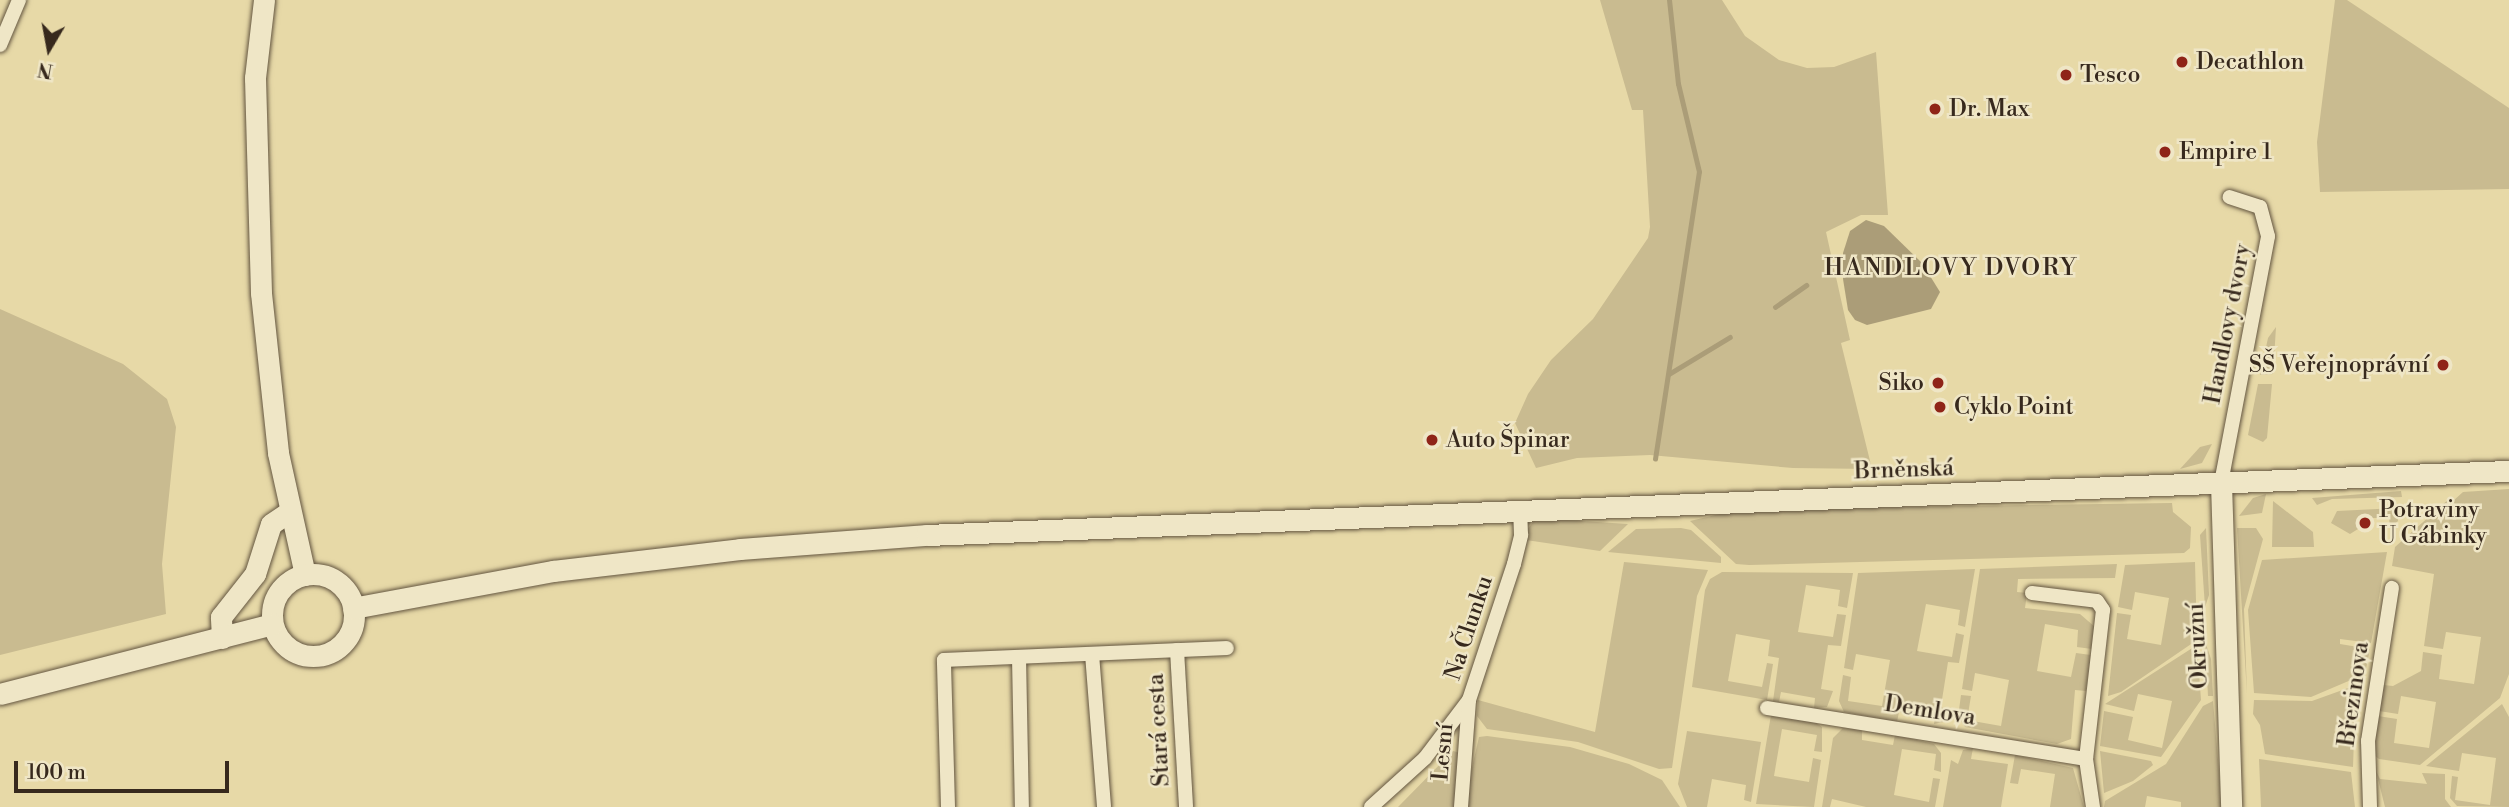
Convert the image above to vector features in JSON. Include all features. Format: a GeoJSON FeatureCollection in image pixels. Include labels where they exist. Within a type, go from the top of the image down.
{"type":"FeatureCollection","features":[{"type":"Feature","properties":{"kind":"main road"},"geometry":{"type":"LineString","coordinates":[[264,0],[255,78],[257,240],[269,374],[289,512],[304,575]]}},
{"type":"Feature","properties":{"kind":"main road","name":"Brněnská"},"geometry":{"type":"LineString","coordinates":[[353,608],[553,571],[740,549],[927,535],[2509,471]]}},
{"type":"Feature","properties":{"kind":"main road","name":"Okružní"},"geometry":{"type":"LineString","coordinates":[[2221,483],[2231,807]]}},
{"type":"Feature","properties":{"kind":"main road"},"geometry":{"type":"LineString","coordinates":[[222,638],[221,617],[255,574],[271,524],[289,512]]}},
{"type":"Feature","properties":{"kind":"main road"},"geometry":{"type":"LineString","coordinates":[[304,575],[336,581],[353,608],[351,631],[326,655],[292,652],[272,624],[275,598],[282,587],[304,575]]}},
{"type":"Feature","properties":{"kind":"main road"},"geometry":{"type":"LineString","coordinates":[[0,694],[272,624]]}},
{"type":"Feature","properties":{"kind":"street"},"geometry":{"type":"LineString","coordinates":[[0,44],[19,0]]}},
{"type":"Feature","properties":{"kind":"street","name":"Handlovy dvory"},"geometry":{"type":"LineString","coordinates":[[2221,483],[2268,236],[2260,207],[2230,197]]}},
{"type":"Feature","properties":{"kind":"street","name":"Na Člunku"},"geometry":{"type":"LineString","coordinates":[[1371,807],[1425,758],[1469,700],[1514,564],[1521,535],[1520,510]]}},
{"type":"Feature","properties":{"kind":"street","name":"Březinova"},"geometry":{"type":"LineString","coordinates":[[2370,807],[2368,741],[2392,588]]}},
{"type":"Feature","properties":{"kind":"street"},"geometry":{"type":"LineString","coordinates":[[2032,593],[2097,601],[2103,610],[2086,759],[2094,807]]}},
{"type":"Feature","properties":{"kind":"street","name":"Stará cesta"},"geometry":{"type":"LineString","coordinates":[[948,807],[944,660],[1227,648]]}},
{"type":"Feature","properties":{"kind":"street","name":"Stará cesta"},"geometry":{"type":"LineString","coordinates":[[1177,650],[1186,807]]}},
{"type":"Feature","properties":{"kind":"street"},"geometry":{"type":"LineString","coordinates":[[1092,654],[1104,807]]}},
{"type":"Feature","properties":{"kind":"street"},"geometry":{"type":"LineString","coordinates":[[1019,657],[1022,807]]}},
{"type":"Feature","properties":{"kind":"street","name":"Lesní"},"geometry":{"type":"LineString","coordinates":[[1461,807],[1469,700]]}},
{"type":"Feature","properties":{"kind":"street","name":"Demlova"},"geometry":{"type":"LineString","coordinates":[[1767,709],[2086,759]]}},
{"type":"Feature","properties":{"kind":"shaded area"},"geometry":{"type":"Polygon","coordinates":[[[1600,0],[1722,0],[1745,36],[1779,60],[1807,68],[1834,67],[1876,52],[1888,215],[1861,215],[1826,232],[1850,340],[1841,343],[1872,469],[1793,468],[1650,455],[1577,458],[1536,468],[1515,423],[1528,394],[1551,360],[1593,319],[1648,238],[1650,227],[1643,110],[1632,110],[1600,0]]]}},
{"type":"Feature","properties":{"kind":"shaded area"},"geometry":{"type":"Polygon","coordinates":[[[2335,0],[2347,0],[2509,108],[2509,189],[2320,192],[2317,142],[2335,0]]]}},
{"type":"Feature","properties":{"kind":"shaded area"},"geometry":{"type":"Polygon","coordinates":[[[1866,220],[1884,226],[1922,263],[1940,292],[1931,309],[1867,325],[1855,320],[1848,310],[1843,279],[1843,253],[1850,231],[1866,220]]]}},
{"type":"Feature","properties":{"kind":"shaded area"},"geometry":{"type":"Polygon","coordinates":[[[0,309],[123,364],[167,399],[176,427],[162,564],[166,614],[0,655],[0,309]]]}},
{"type":"Feature","properties":{"kind":"shaded area"},"geometry":{"type":"Polygon","coordinates":[[[2276,327],[2273,374],[2260,375],[2268,338],[2276,327]]]}},
{"type":"Feature","properties":{"kind":"shaded area"},"geometry":{"type":"Polygon","coordinates":[[[2258,384],[2272,384],[2267,438],[2263,442],[2248,435],[2258,384]]]}},
{"type":"Feature","properties":{"kind":"shaded area"},"geometry":{"type":"Polygon","coordinates":[[[2212,444],[2202,463],[2180,469],[2200,447],[2212,444]]]}},
{"type":"Feature","properties":{"kind":"shaded area"},"geometry":{"type":"Polygon","coordinates":[[[2509,489],[2509,674],[2500,698],[2420,765],[2379,759],[2374,755],[2378,716],[2397,719],[2394,743],[2429,748],[2436,702],[2401,696],[2398,714],[2379,711],[2383,685],[2393,686],[2421,671],[2423,652],[2442,655],[2439,679],[2474,684],[2481,637],[2446,632],[2443,649],[2424,646],[2434,574],[2392,566],[2395,547],[2450,498],[2453,501],[2463,492],[2509,489]]]}},
{"type":"Feature","properties":{"kind":"shaded area"},"geometry":{"type":"Polygon","coordinates":[[[2401,491],[2402,497],[2332,499],[2317,505],[2312,498],[2401,491]]]}},
{"type":"Feature","properties":{"kind":"shaded area"},"geometry":{"type":"Polygon","coordinates":[[[2266,494],[2262,513],[2239,516],[2253,498],[2266,494]]]}},
{"type":"Feature","properties":{"kind":"shaded area"},"geometry":{"type":"Polygon","coordinates":[[[2273,501],[2313,532],[2314,547],[2272,547],[2273,501]]]}},
{"type":"Feature","properties":{"kind":"shaded area"},"geometry":{"type":"Polygon","coordinates":[[[2172,503],[2173,512],[2191,527],[2190,548],[2184,553],[1749,565],[1736,564],[1690,521],[1724,513],[1830,508],[2172,503]]]}},
{"type":"Feature","properties":{"kind":"shaded area"},"geometry":{"type":"Polygon","coordinates":[[[2397,508],[2398,521],[2390,528],[2389,518],[2358,518],[2358,529],[2350,534],[2331,523],[2337,511],[2397,508]]]}},
{"type":"Feature","properties":{"kind":"shaded area"},"geometry":{"type":"Polygon","coordinates":[[[1534,521],[1628,524],[1600,551],[1526,540],[1523,535],[1534,521]]]}},
{"type":"Feature","properties":{"kind":"shaded area"},"geometry":{"type":"Polygon","coordinates":[[[2206,528],[2209,595],[2205,607],[2200,535],[2206,528]]]}},
{"type":"Feature","properties":{"kind":"shaded area"},"geometry":{"type":"Polygon","coordinates":[[[2237,528],[2256,528],[2263,539],[2244,609],[2247,694],[2237,528]]]}},
{"type":"Feature","properties":{"kind":"shaded area"},"geometry":{"type":"Polygon","coordinates":[[[1636,529],[1691,530],[1721,557],[1721,563],[1608,552],[1636,529]]]}},
{"type":"Feature","properties":{"kind":"shaded area"},"geometry":{"type":"Polygon","coordinates":[[[2387,552],[2371,643],[2340,639],[2340,644],[2370,649],[2365,674],[2311,697],[2254,693],[2248,610],[2262,560],[2387,552]]]}},
{"type":"Feature","properties":{"kind":"shaded area"},"geometry":{"type":"Polygon","coordinates":[[[1624,562],[1708,570],[1697,596],[1672,768],[1659,769],[1578,742],[1487,729],[1477,716],[1478,700],[1595,732],[1624,562]]]}},
{"type":"Feature","properties":{"kind":"shaded area"},"geometry":{"type":"Polygon","coordinates":[[[2195,562],[2197,640],[2121,692],[2108,696],[2117,613],[2131,615],[2127,639],[2161,645],[2169,598],[2135,592],[2132,610],[2118,607],[2125,565],[2195,562]]]}},
{"type":"Feature","properties":{"kind":"shaded area"},"geometry":{"type":"Polygon","coordinates":[[[2117,564],[2115,578],[2018,579],[2017,592],[2027,593],[2025,608],[2080,614],[2095,627],[2092,649],[2077,647],[2078,630],[2045,624],[2037,671],[2071,677],[2076,653],[2091,655],[2086,691],[2075,690],[2071,739],[2057,744],[1965,727],[1958,717],[1961,695],[1971,696],[1967,720],[2001,726],[2009,680],[1975,673],[1972,691],[1962,689],[1980,569],[2117,564]]]}},
{"type":"Feature","properties":{"kind":"shaded area"},"geometry":{"type":"Polygon","coordinates":[[[1975,569],[1965,627],[1958,625],[1960,610],[1926,604],[1917,651],[1952,657],[1956,633],[1964,635],[1959,663],[1948,662],[1941,706],[1950,716],[1948,721],[1934,724],[1935,717],[1899,712],[1897,722],[1844,712],[1839,701],[1843,675],[1851,677],[1848,701],[1882,706],[1890,660],[1856,654],[1853,670],[1844,668],[1858,573],[1975,569]]]}},
{"type":"Feature","properties":{"kind":"shaded area"},"geometry":{"type":"Polygon","coordinates":[[[1722,572],[1853,573],[1847,608],[1838,606],[1840,590],[1806,585],[1798,632],[1833,637],[1837,614],[1846,615],[1841,646],[1828,645],[1821,689],[1833,691],[1827,707],[1814,708],[1815,698],[1781,692],[1779,702],[1773,701],[1779,658],[1768,656],[1770,640],[1736,634],[1728,681],[1762,687],[1767,663],[1773,664],[1767,700],[1692,687],[1705,590],[1710,579],[1722,572]]]}},
{"type":"Feature","properties":{"kind":"shaded area"},"geometry":{"type":"Polygon","coordinates":[[[2205,641],[2211,659],[2213,696],[2208,696],[2205,641]]]}},
{"type":"Feature","properties":{"kind":"shaded area"},"geometry":{"type":"Polygon","coordinates":[[[2197,645],[2201,700],[2161,757],[2100,746],[2104,711],[2133,717],[2128,740],[2162,748],[2172,701],[2138,694],[2134,711],[2105,704],[2197,645]]]}},
{"type":"Feature","properties":{"kind":"shaded area"},"geometry":{"type":"Polygon","coordinates":[[[2362,683],[2355,732],[2336,729],[2334,735],[2354,738],[2353,767],[2265,754],[2260,725],[2253,714],[2254,700],[2312,701],[2362,683]]]}},
{"type":"Feature","properties":{"kind":"shaded area"},"geometry":{"type":"Polygon","coordinates":[[[2213,701],[2222,807],[2181,807],[2181,802],[2147,796],[2145,807],[2104,807],[2105,801],[2166,764],[2203,706],[2213,701]]]}},
{"type":"Feature","properties":{"kind":"shaded area"},"geometry":{"type":"Polygon","coordinates":[[[2502,704],[2509,717],[2509,807],[2457,806],[2450,798],[2452,776],[2458,777],[2455,800],[2490,805],[2496,758],[2462,753],[2459,771],[2426,766],[2502,704]]]}},
{"type":"Feature","properties":{"kind":"shaded area"},"geometry":{"type":"Polygon","coordinates":[[[1771,715],[1815,722],[1822,727],[1822,752],[1814,751],[1817,735],[1782,729],[1774,776],[1809,782],[1813,758],[1821,760],[1814,807],[1756,804],[1771,715]]]}},
{"type":"Feature","properties":{"kind":"shaded area"},"geometry":{"type":"Polygon","coordinates":[[[1843,728],[1862,730],[1862,740],[1893,745],[1895,735],[1934,744],[1941,753],[1941,772],[1934,770],[1936,754],[1902,749],[1894,795],[1929,802],[1933,778],[1940,779],[1935,807],[1866,807],[1832,799],[1830,807],[1822,807],[1833,738],[1843,728]]]}},
{"type":"Feature","properties":{"kind":"shaded area"},"geometry":{"type":"Polygon","coordinates":[[[1687,731],[1761,742],[1751,802],[1744,800],[1746,785],[1712,779],[1707,807],[1687,807],[1678,784],[1687,731]]]}},
{"type":"Feature","properties":{"kind":"shaded area"},"geometry":{"type":"Polygon","coordinates":[[[1479,737],[1570,747],[1629,764],[1662,780],[1680,807],[1463,807],[1479,737]]]}},
{"type":"Feature","properties":{"kind":"shaded area"},"geometry":{"type":"Polygon","coordinates":[[[1973,748],[1971,759],[2008,764],[2001,807],[1943,807],[1951,760],[1958,764],[1963,750],[1973,748]]]}},
{"type":"Feature","properties":{"kind":"shaded area"},"geometry":{"type":"Polygon","coordinates":[[[1453,751],[1461,753],[1454,807],[1398,807],[1453,751]]]}},
{"type":"Feature","properties":{"kind":"shaded area"},"geometry":{"type":"Polygon","coordinates":[[[2100,751],[2151,761],[2153,765],[2133,781],[2104,793],[2100,751]]]}},
{"type":"Feature","properties":{"kind":"shaded area"},"geometry":{"type":"Polygon","coordinates":[[[2015,755],[2073,768],[2084,807],[2050,807],[2055,774],[2021,769],[2018,784],[2010,783],[2015,755]]]}},
{"type":"Feature","properties":{"kind":"shaded area"},"geometry":{"type":"Polygon","coordinates":[[[2259,759],[2351,772],[2355,807],[2261,807],[2259,759]]]}},
{"type":"Feature","properties":{"kind":"shaded area"},"geometry":{"type":"Polygon","coordinates":[[[2376,771],[2380,779],[2427,784],[2422,773],[2445,774],[2445,799],[2451,807],[2385,807],[2376,771]]]}},
{"type":"Feature","properties":{"kind":"waterway"},"geometry":{"type":"LineString","coordinates":[[1655,459],[1699,172],[1678,84],[1669,0]]}},
{"type":"Feature","properties":{"kind":"waterway"},"geometry":{"type":"LineString","coordinates":[[1775,307],[1806,285]]}},
{"type":"Feature","properties":{"kind":"waterway"},"geometry":{"type":"LineString","coordinates":[[1669,374],[1730,337]]}},
{"type":"Feature","properties":{"kind":"place","name":"Decathlon"},"geometry":{"type":"Point","coordinates":[2182,62]}},
{"type":"Feature","properties":{"kind":"place","name":"Tesco"},"geometry":{"type":"Point","coordinates":[2066,75]}},
{"type":"Feature","properties":{"kind":"place","name":"Dr. Max"},"geometry":{"type":"Point","coordinates":[1935,109]}},
{"type":"Feature","properties":{"kind":"place","name":"Empire 1"},"geometry":{"type":"Point","coordinates":[2165,152]}},
{"type":"Feature","properties":{"kind":"place","name":"SŠ Veřejnoprávní"},"geometry":{"type":"Point","coordinates":[2443,365]}},
{"type":"Feature","properties":{"kind":"place","name":"Siko"},"geometry":{"type":"Point","coordinates":[1938,383]}},
{"type":"Feature","properties":{"kind":"place","name":"Cyklo Point"},"geometry":{"type":"Point","coordinates":[1940,407]}},
{"type":"Feature","properties":{"kind":"place","name":"Auto Špinar"},"geometry":{"type":"Point","coordinates":[1432,440]}},
{"type":"Feature","properties":{"kind":"place","name":"Potraviny U Gábinky"},"geometry":{"type":"Point","coordinates":[2365,523]}},
{"type":"Feature","properties":{"kind":"district","name":"HANDLOVY DVORY"},"geometry":{"type":"Point","coordinates":[1951,269]}}]}
